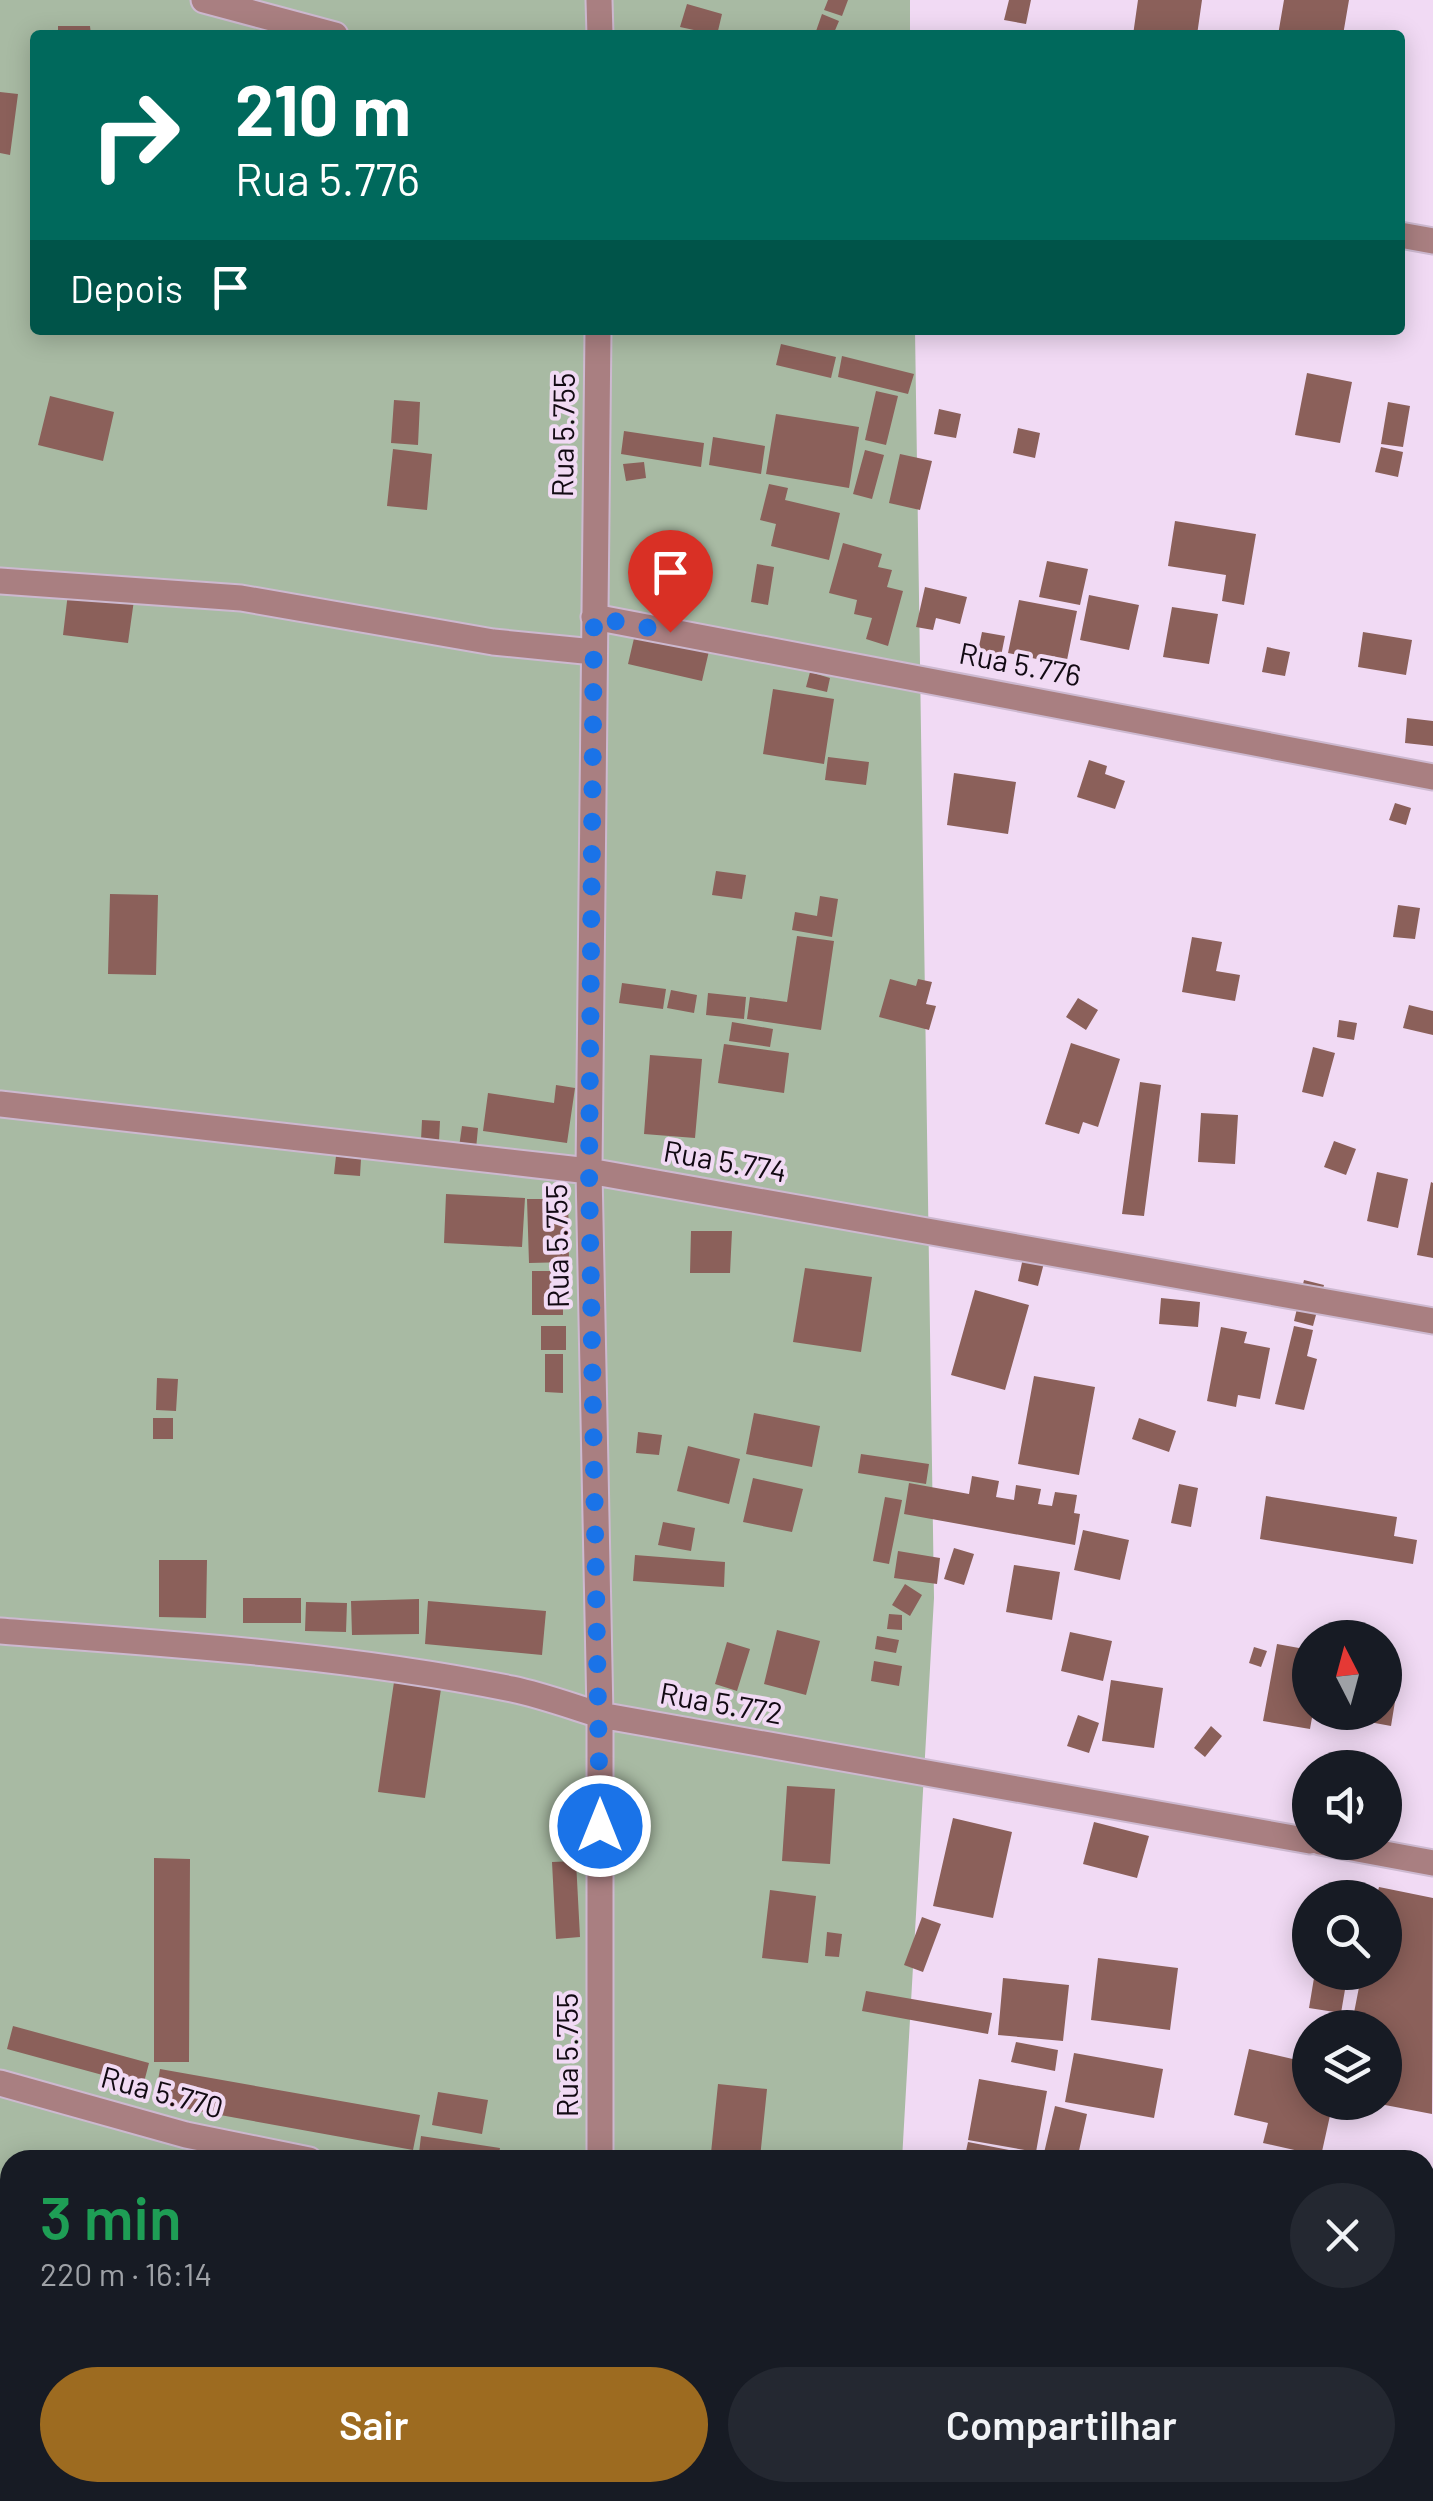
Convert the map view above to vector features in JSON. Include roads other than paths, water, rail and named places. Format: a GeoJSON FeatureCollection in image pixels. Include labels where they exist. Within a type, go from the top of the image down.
{"type":"FeatureCollection","features":[{"type":"Feature","properties":{"kind":"street"},"geometry":{"type":"LineString","coordinates":[[204,0],[316,30]]}},
{"type":"Feature","properties":{"kind":"street"},"geometry":{"type":"LineString","coordinates":[[599,0],[600,30]]}},
{"type":"Feature","properties":{"kind":"street"},"geometry":{"type":"LineString","coordinates":[[1405,236],[1433,241]]}},
{"type":"Feature","properties":{"kind":"street","name":"Rua 5.755"},"geometry":{"type":"LineString","coordinates":[[598,335],[589,1171],[600,1715],[600,2150]]}},
{"type":"Feature","properties":{"kind":"street"},"geometry":{"type":"LineString","coordinates":[[0,582],[241,598],[493,642],[594,652]]}},
{"type":"Feature","properties":{"kind":"street","name":"Rua 5.776"},"geometry":{"type":"LineString","coordinates":[[594,617],[1433,777]]}},
{"type":"Feature","properties":{"kind":"street","name":"Rua 5.774"},"geometry":{"type":"LineString","coordinates":[[0,1104],[589,1171],[1433,1321]]}},
{"type":"Feature","properties":{"kind":"street","name":"Rua 5.772"},"geometry":{"type":"LineString","coordinates":[[0,1632],[174,1644],[516,1689],[600,1715],[1292,1838]]}},
{"type":"Feature","properties":{"kind":"street"},"geometry":{"type":"LineString","coordinates":[[1402,1857],[1433,1862]]}},
{"type":"Feature","properties":{"kind":"street","name":"Rua 5.770"},"geometry":{"type":"LineString","coordinates":[[0,2083],[184,2147],[213,2150]]}}]}
